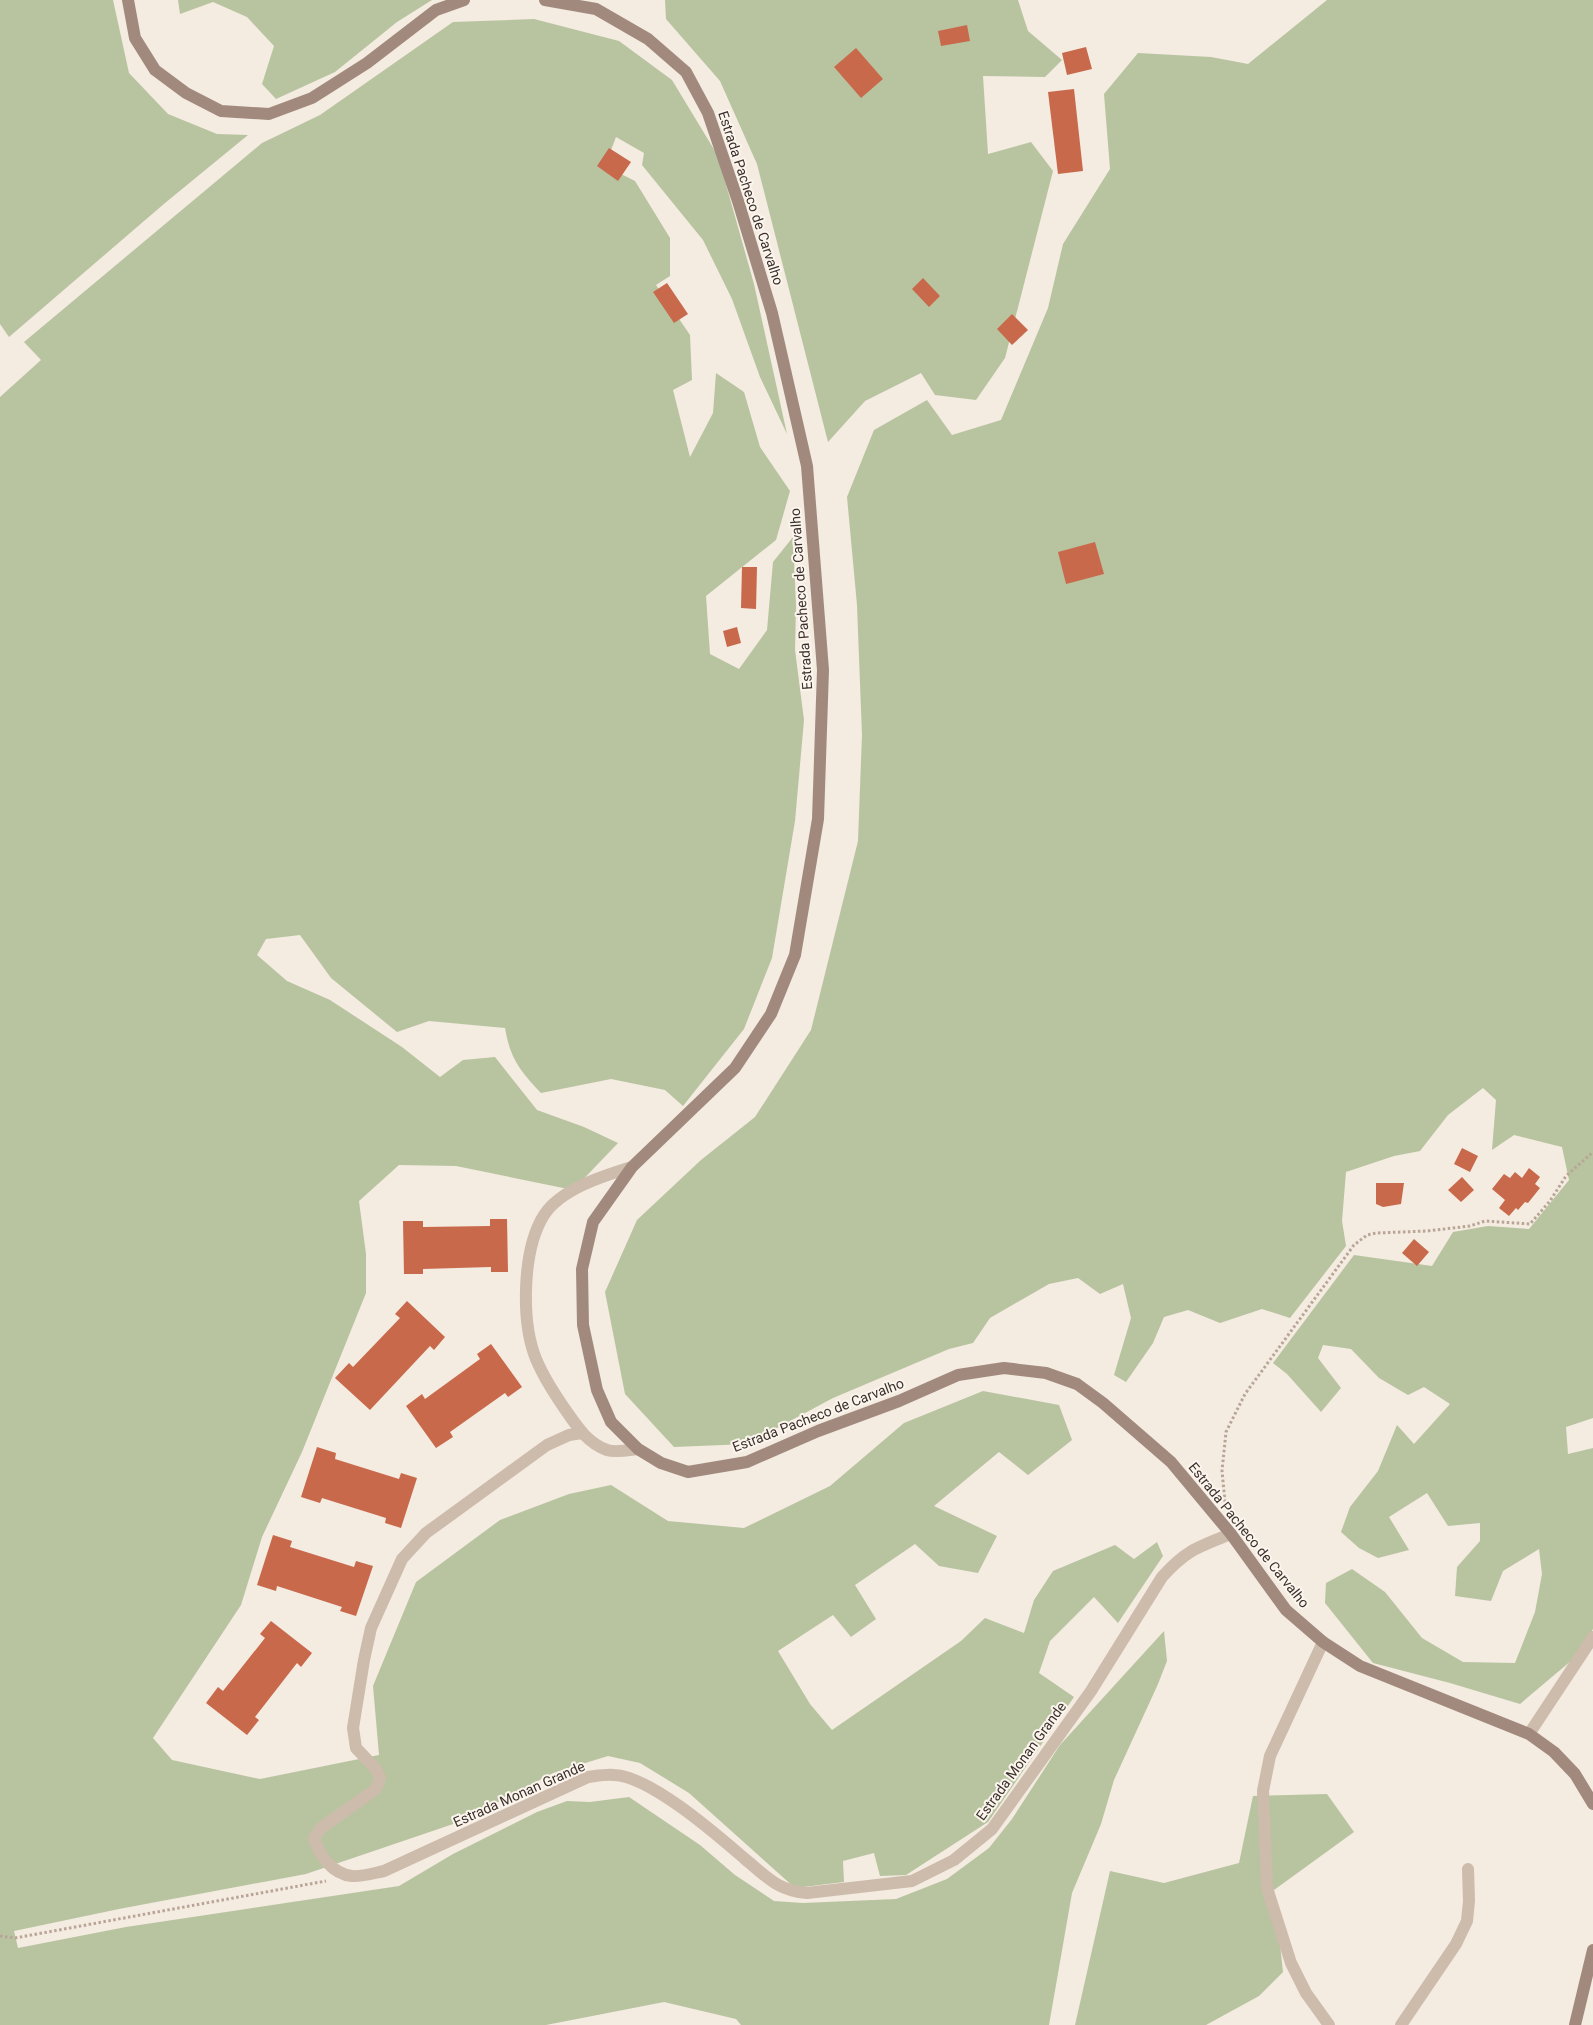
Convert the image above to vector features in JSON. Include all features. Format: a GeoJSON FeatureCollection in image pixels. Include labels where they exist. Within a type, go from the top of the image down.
{"type":"FeatureCollection","features":[{"type":"Feature","properties":{"kind":"main road"},"geometry":{"type":"LineString","coordinates":[[128,0],[135,38],[155,70],[186,94],[221,111],[268,114],[312,98],[367,63],[436,10],[464,0]]}},
{"type":"Feature","properties":{"kind":"main road","name":"Estrada Pacheco de Carvalho"},"geometry":{"type":"LineString","coordinates":[[545,0],[596,9],[648,39],[686,72],[708,114],[738,200],[772,313],[807,466],[823,670],[818,818],[795,955],[771,1014],[735,1068],[632,1167],[594,1222],[582,1269],[583,1325],[597,1390],[611,1422],[638,1449],[661,1463],[688,1472],[746,1462],[818,1431],[899,1401],[958,1375],[1004,1368],[1046,1373],[1077,1384],[1103,1403],[1170,1462],[1231,1534],[1286,1610],[1323,1642],[1360,1666],[1529,1734],[1554,1752],[1575,1774],[1593,1804]]}},
{"type":"Feature","properties":{"kind":"main road"},"geometry":{"type":"LineString","coordinates":[[1575,2025],[1593,1950]]}},
{"type":"Feature","properties":{"kind":"street"},"geometry":{"type":"LineString","coordinates":[[632,1167],[598,1177],[564,1195],[544,1214],[534,1237],[526,1272],[527,1320],[536,1358],[554,1394],[582,1433],[592,1443],[609,1451],[638,1449]]}},
{"type":"Feature","properties":{"kind":"street"},"geometry":{"type":"LineString","coordinates":[[351,1876],[331,1867],[317,1850],[314,1838],[321,1828],[376,1790],[380,1778],[376,1769],[356,1748],[353,1728],[371,1628],[402,1559],[426,1533],[547,1445],[569,1435],[582,1433]]}},
{"type":"Feature","properties":{"kind":"street","name":"Estrada Monan Grande"},"geometry":{"type":"LineString","coordinates":[[351,1876],[384,1871],[588,1777],[615,1774],[641,1782],[666,1796],[736,1850],[776,1884],[792,1892],[807,1893],[912,1881],[954,1860],[992,1829],[1091,1691],[1162,1577],[1175,1562],[1189,1551],[1231,1534]]}},
{"type":"Feature","properties":{"kind":"street"},"geometry":{"type":"LineString","coordinates":[[1529,1734],[1593,1637]]}},
{"type":"Feature","properties":{"kind":"street"},"geometry":{"type":"LineString","coordinates":[[1323,1642],[1270,1756],[1263,1791],[1267,1888],[1291,1962],[1306,1993],[1329,2025]]}},
{"type":"Feature","properties":{"kind":"street"},"geometry":{"type":"LineString","coordinates":[[1401,2025],[1456,1944],[1467,1921],[1469,1901],[1468,1869]]}},
{"type":"Feature","properties":{"kind":"path"},"geometry":{"type":"LineString","coordinates":[[1225,1505],[1222,1471],[1226,1432],[1245,1394],[1354,1245],[1367,1235],[1376,1233],[1427,1232],[1470,1226],[1485,1220],[1530,1224],[1550,1201],[1566,1176],[1593,1152]]}},
{"type":"Feature","properties":{"kind":"path"},"geometry":{"type":"LineString","coordinates":[[0,1936],[15,1938],[351,1876]]}},
{"type":"Feature","properties":{"kind":"green space"},"geometry":{"type":"Polygon","coordinates":[[[0,0],[113,0],[129,73],[168,114],[217,134],[248,135],[165,203],[9,337],[0,324],[0,0]]]}},
{"type":"Feature","properties":{"kind":"green space"},"geometry":{"type":"Polygon","coordinates":[[[178,0],[432,0],[397,22],[335,72],[276,99],[262,84],[274,46],[247,17],[213,2],[180,14],[178,0]]]}},
{"type":"Feature","properties":{"kind":"green space"},"geometry":{"type":"Polygon","coordinates":[[[665,0],[1018,0],[1028,31],[1062,60],[1045,77],[983,76],[988,154],[1031,142],[1053,171],[1005,358],[976,400],[935,395],[921,373],[865,401],[828,442],[757,164],[720,81],[666,19],[665,0]]]}},
{"type":"Feature","properties":{"kind":"green space"},"geometry":{"type":"Polygon","coordinates":[[[1327,0],[1593,0],[1593,1418],[1566,1427],[1568,1454],[1593,1448],[1593,1629],[1578,1655],[1520,1704],[1373,1663],[1325,1603],[1326,1583],[1352,1569],[1385,1592],[1422,1638],[1463,1662],[1515,1663],[1535,1612],[1542,1574],[1539,1549],[1503,1571],[1491,1601],[1455,1596],[1457,1567],[1480,1541],[1480,1523],[1448,1526],[1427,1493],[1389,1517],[1409,1550],[1378,1558],[1359,1548],[1341,1532],[1350,1507],[1378,1471],[1397,1425],[1414,1444],[1450,1404],[1424,1387],[1408,1395],[1379,1378],[1351,1349],[1323,1345],[1318,1358],[1341,1388],[1321,1412],[1287,1374],[1273,1363],[1354,1255],[1432,1266],[1453,1232],[1488,1226],[1529,1229],[1569,1180],[1562,1147],[1514,1135],[1492,1150],[1496,1100],[1483,1088],[1448,1115],[1420,1151],[1394,1156],[1346,1172],[1342,1221],[1346,1246],[1290,1318],[1262,1309],[1220,1323],[1188,1310],[1164,1317],[1153,1343],[1126,1382],[1114,1375],[1131,1318],[1123,1284],[1100,1294],[1078,1278],[1049,1284],[990,1318],[973,1343],[949,1349],[833,1398],[747,1444],[674,1447],[625,1394],[605,1292],[637,1220],[701,1160],[755,1117],[811,1030],[858,841],[862,735],[857,605],[847,497],[874,430],[927,400],[952,435],[1001,420],[1048,308],[1063,244],[1110,169],[1104,94],[1138,53],[1211,57],[1248,64],[1327,0]]]}},
{"type":"Feature","properties":{"kind":"green space"},"geometry":{"type":"Polygon","coordinates":[[[534,19],[619,41],[672,80],[718,156],[754,284],[787,434],[760,377],[732,299],[703,240],[642,165],[644,153],[616,137],[605,166],[635,181],[670,238],[670,276],[656,285],[690,335],[692,380],[673,390],[690,457],[713,413],[716,373],[744,392],[760,447],[790,491],[776,540],[706,596],[710,654],[739,669],[767,630],[773,562],[793,537],[796,605],[795,650],[804,720],[795,821],[772,958],[744,1029],[683,1106],[665,1090],[611,1079],[541,1093],[517,1064],[507,1039],[505,1028],[429,1021],[397,1032],[331,978],[300,935],[266,939],[257,955],[287,981],[330,1000],[402,1047],[440,1077],[463,1060],[495,1057],[537,1110],[584,1127],[618,1143],[573,1190],[456,1166],[399,1165],[359,1201],[366,1254],[366,1293],[302,1452],[262,1537],[241,1605],[153,1738],[172,1760],[260,1779],[379,1755],[373,1686],[416,1582],[500,1520],[569,1494],[611,1485],[668,1521],[744,1528],[830,1486],[904,1423],[983,1391],[1059,1405],[1072,1440],[1028,1475],[999,1452],[934,1506],[997,1536],[978,1573],[939,1566],[915,1544],[855,1585],[876,1619],[851,1637],[833,1615],[778,1651],[810,1704],[832,1730],[961,1641],[985,1618],[1024,1633],[1034,1600],[1053,1571],[1115,1545],[1134,1559],[1157,1542],[1163,1556],[1118,1623],[1094,1597],[1050,1641],[1039,1673],[1074,1697],[988,1822],[906,1875],[880,1876],[874,1853],[843,1861],[844,1882],[795,1888],[689,1793],[640,1763],[608,1756],[553,1773],[462,1821],[306,1874],[14,1931],[18,1948],[126,1927],[399,1886],[453,1854],[537,1812],[567,1801],[590,1802],[629,1797],[700,1845],[735,1875],[774,1901],[803,1903],[896,1899],[947,1879],[989,1848],[1012,1819],[1060,1745],[1164,1631],[1167,1661],[1114,1780],[1101,1824],[1072,1893],[1049,2025],[741,2025],[736,2019],[664,2002],[546,2025],[0,2025],[0,397],[41,360],[24,342],[262,143],[320,115],[453,22],[534,19]]]}},
{"type":"Feature","properties":{"kind":"green space"},"geometry":{"type":"Polygon","coordinates":[[[1327,1794],[1354,1832],[1274,1890],[1283,1972],[1259,1996],[1206,2025],[1075,2025],[1110,1871],[1164,1883],[1239,1863],[1253,1796],[1327,1794]]]}},
{"type":"Feature","properties":{"kind":"building"},"geometry":{"type":"Polygon","coordinates":[[[967,25],[970,41],[941,46],[938,31],[967,25]]]}},
{"type":"Feature","properties":{"kind":"building"},"geometry":{"type":"Polygon","coordinates":[[[1086,47],[1092,69],[1067,75],[1062,53],[1086,47]]]}},
{"type":"Feature","properties":{"kind":"building"},"geometry":{"type":"Polygon","coordinates":[[[856,48],[883,79],[861,98],[834,67],[856,48]]]}},
{"type":"Feature","properties":{"kind":"building"},"geometry":{"type":"Polygon","coordinates":[[[1074,89],[1083,171],[1058,174],[1048,92],[1074,89]]]}},
{"type":"Feature","properties":{"kind":"building"},"geometry":{"type":"Polygon","coordinates":[[[609,148],[631,162],[618,181],[597,166],[609,148]]]}},
{"type":"Feature","properties":{"kind":"building"},"geometry":{"type":"Polygon","coordinates":[[[923,278],[940,296],[929,307],[912,289],[923,278]]]}},
{"type":"Feature","properties":{"kind":"building"},"geometry":{"type":"Polygon","coordinates":[[[667,283],[688,314],[674,323],[653,292],[667,283]]]}},
{"type":"Feature","properties":{"kind":"building"},"geometry":{"type":"Polygon","coordinates":[[[1012,314],[1028,330],[1012,345],[997,329],[1012,314]]]}},
{"type":"Feature","properties":{"kind":"building"},"geometry":{"type":"Polygon","coordinates":[[[1095,542],[1104,574],[1066,584],[1058,552],[1095,542]]]}},
{"type":"Feature","properties":{"kind":"building"},"geometry":{"type":"Polygon","coordinates":[[[742,567],[757,567],[756,609],[741,608],[742,567]]]}},
{"type":"Feature","properties":{"kind":"building"},"geometry":{"type":"Polygon","coordinates":[[[737,627],[741,643],[727,647],[723,631],[737,627]]]}},
{"type":"Feature","properties":{"kind":"building"},"geometry":{"type":"Polygon","coordinates":[[[1462,1148],[1478,1156],[1470,1172],[1454,1164],[1462,1148]]]}},
{"type":"Feature","properties":{"kind":"building"},"geometry":{"type":"Polygon","coordinates":[[[1529,1168],[1540,1177],[1535,1184],[1540,1188],[1528,1203],[1525,1202],[1518,1210],[1516,1208],[1509,1216],[1499,1208],[1505,1200],[1492,1189],[1504,1174],[1510,1178],[1515,1172],[1522,1178],[1529,1168]]]}},
{"type":"Feature","properties":{"kind":"building"},"geometry":{"type":"Polygon","coordinates":[[[1462,1177],[1474,1190],[1461,1202],[1448,1190],[1462,1177]]]}},
{"type":"Feature","properties":{"kind":"building"},"geometry":{"type":"Polygon","coordinates":[[[1376,1183],[1404,1183],[1401,1204],[1383,1207],[1376,1204],[1376,1183]]]}},
{"type":"Feature","properties":{"kind":"building"},"geometry":{"type":"Polygon","coordinates":[[[490,1219],[507,1219],[508,1272],[491,1272],[491,1267],[423,1269],[423,1274],[404,1274],[403,1221],[423,1221],[423,1227],[490,1226],[490,1219]]]}},
{"type":"Feature","properties":{"kind":"building"},"geometry":{"type":"Polygon","coordinates":[[[1414,1239],[1429,1252],[1417,1266],[1402,1253],[1414,1239]]]}},
{"type":"Feature","properties":{"kind":"building"},"geometry":{"type":"Polygon","coordinates":[[[407,1301],[445,1337],[434,1350],[430,1346],[370,1410],[335,1378],[349,1363],[353,1367],[400,1318],[395,1314],[407,1301]]]}},
{"type":"Feature","properties":{"kind":"building"},"geometry":{"type":"Polygon","coordinates":[[[491,1344],[522,1387],[508,1397],[505,1393],[450,1432],[453,1437],[436,1448],[406,1406],[422,1394],[425,1399],[480,1359],[477,1354],[491,1344]]]}},
{"type":"Feature","properties":{"kind":"building"},"geometry":{"type":"Polygon","coordinates":[[[317,1447],[336,1453],[335,1459],[399,1479],[401,1473],[417,1478],[401,1528],[385,1523],[386,1518],[322,1498],[320,1503],[301,1497],[317,1447]]]}},
{"type":"Feature","properties":{"kind":"building"},"geometry":{"type":"Polygon","coordinates":[[[273,1535],[292,1541],[290,1547],[354,1567],[356,1561],[373,1566],[356,1616],[340,1611],[342,1607],[277,1586],[276,1591],[257,1585],[273,1535]]]}},
{"type":"Feature","properties":{"kind":"building"},"geometry":{"type":"Polygon","coordinates":[[[271,1621],[312,1653],[301,1667],[297,1663],[255,1717],[259,1720],[247,1735],[206,1703],[218,1687],[223,1691],[265,1638],[260,1634],[271,1621]]]}}]}
